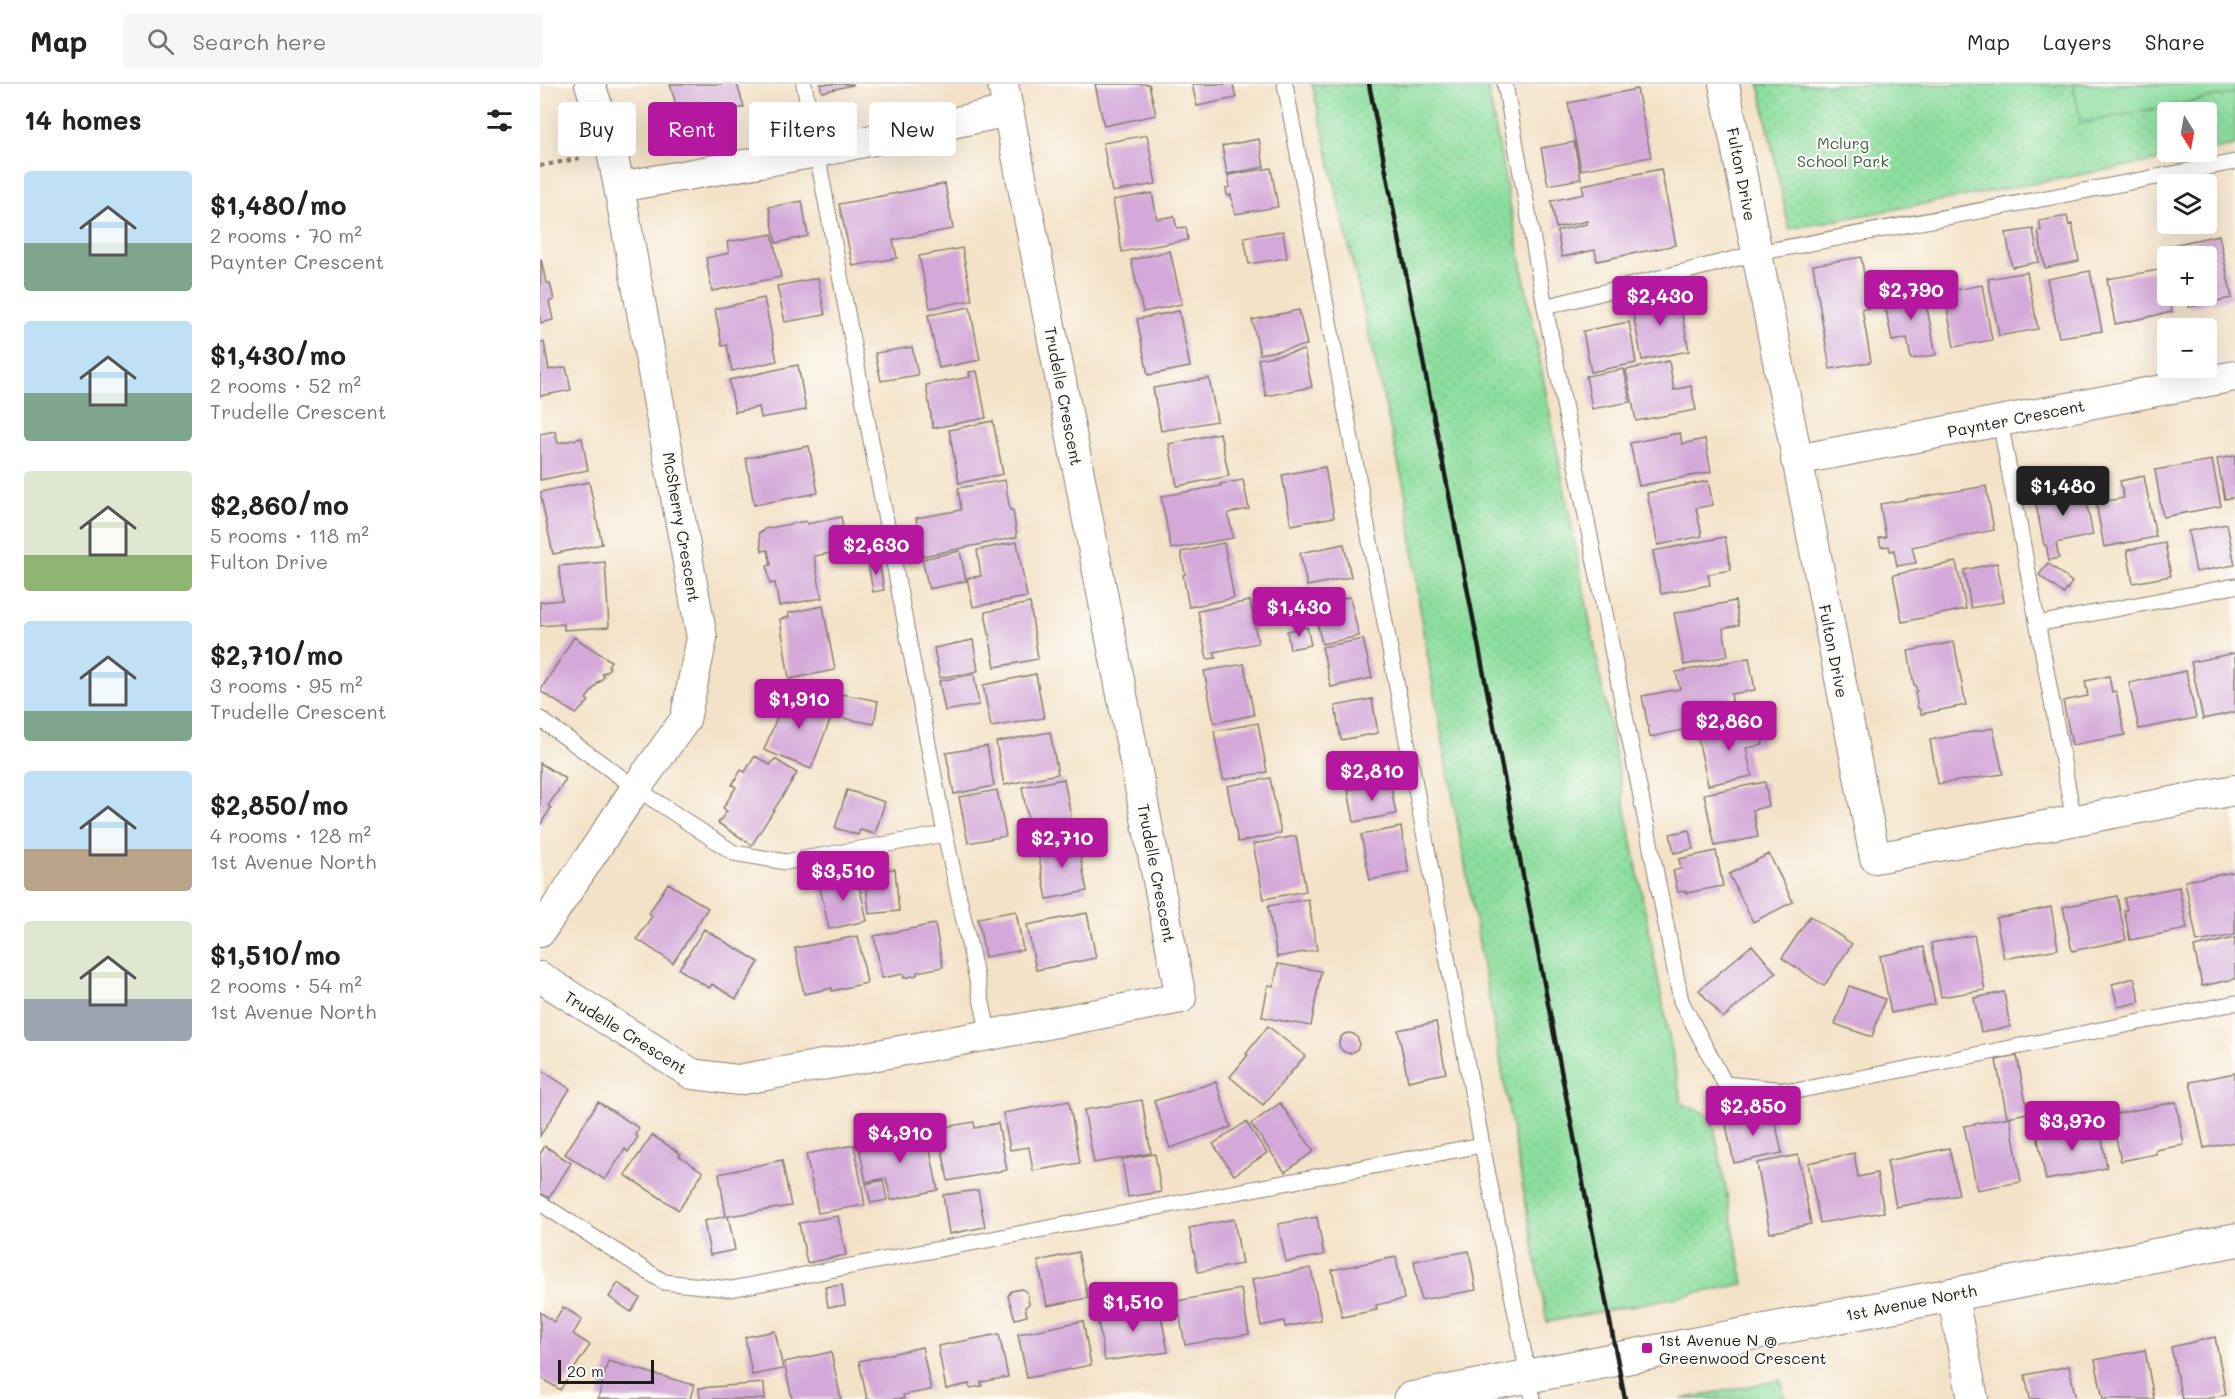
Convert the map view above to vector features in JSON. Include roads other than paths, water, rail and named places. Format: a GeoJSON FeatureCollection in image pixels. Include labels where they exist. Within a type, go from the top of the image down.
{"type":"FeatureCollection","features":[{"type":"Feature","properties":{"kind":"street","name":"McSherry Crescent"},"geometry":{"type":"LineString","coordinates":[[540,932],[636,788],[685,720],[702,638],[620,187],[612,152],[590,84]]}},
{"type":"Feature","properties":{"kind":"street","name":"Fulton Drive"},"geometry":{"type":"LineString","coordinates":[[1724,84],[1875,858],[2235,790]]}},
{"type":"Feature","properties":{"kind":"street"},"geometry":{"type":"LineString","coordinates":[[857,141],[1006,98]]}},
{"type":"Feature","properties":{"kind":"street","name":"Trudelle Crescent"},"geometry":{"type":"LineString","coordinates":[[540,977],[692,1074],[738,1080],[1181,998],[1006,98]]}},
{"type":"Feature","properties":{"kind":"street"},"geometry":{"type":"LineString","coordinates":[[620,187],[794,156]]}},
{"type":"Feature","properties":{"kind":"street","name":"Paynter Crescent"},"geometry":{"type":"LineString","coordinates":[[1796,460],[2235,376]]}},
{"type":"Feature","properties":{"kind":"street","name":"1st Avenue North"},"geometry":{"type":"LineString","coordinates":[[1410,1399],[1530,1388],[1952,1293],[2235,1240]]}},
{"type":"Feature","properties":{"kind":"street"},"geometry":{"type":"LineString","coordinates":[[1952,1293],[1973,1399]]}},
{"type":"Feature","properties":{"kind":"lane"},"geometry":{"type":"LineString","coordinates":[[804,84],[807,102]]}},
{"type":"Feature","properties":{"kind":"lane"},"geometry":{"type":"LineString","coordinates":[[1285,84],[1482,1145],[1530,1388]]}},
{"type":"Feature","properties":{"kind":"lane"},"geometry":{"type":"LineString","coordinates":[[1505,84],[1545,307],[1681,1001],[1725,1084],[1796,1091],[2235,1003]]}},
{"type":"Feature","properties":{"kind":"lane"},"geometry":{"type":"LineString","coordinates":[[818,156],[945,834],[989,1035]]}},
{"type":"Feature","properties":{"kind":"lane"},"geometry":{"type":"LineString","coordinates":[[1545,307],[1758,253],[2235,162]]}},
{"type":"Feature","properties":{"kind":"lane"},"geometry":{"type":"LineString","coordinates":[[2000,421],[2074,821]]}},
{"type":"Feature","properties":{"kind":"lane"},"geometry":{"type":"LineString","coordinates":[[2037,624],[2235,586]]}},
{"type":"Feature","properties":{"kind":"lane"},"geometry":{"type":"LineString","coordinates":[[540,719],[636,788],[734,853],[786,862],[945,834]]}},
{"type":"Feature","properties":{"kind":"lane"},"geometry":{"type":"LineString","coordinates":[[540,1203],[664,1282],[731,1289],[1482,1145]]}},
{"type":"Feature","properties":{"kind":"railway"},"geometry":{"type":"LineString","coordinates":[[1369,84],[1625,1399]]}},
{"type":"Feature","properties":{"kind":"place","name":"1st Avenue N @ Greenwood Crescent"},"geometry":{"type":"Point","coordinates":[1647,1348]}},
{"type":"Feature","properties":{"kind":"park label","name":"Mclurg School Park"},"geometry":{"type":"Point","coordinates":[1843,151]}}]}
